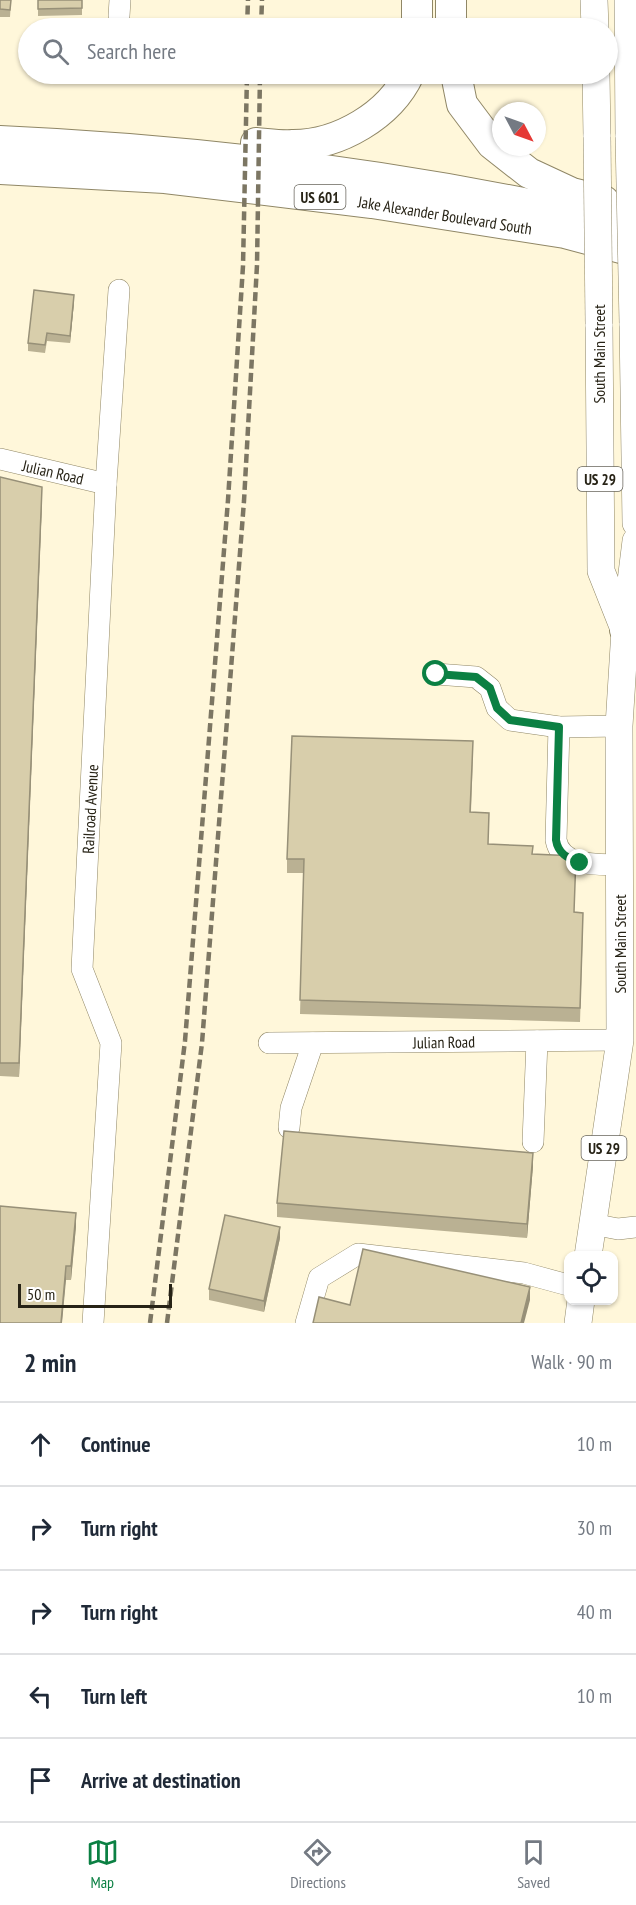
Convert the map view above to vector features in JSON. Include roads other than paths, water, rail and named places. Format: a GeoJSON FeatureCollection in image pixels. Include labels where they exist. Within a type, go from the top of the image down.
{"type":"FeatureCollection","features":[{"type":"Feature","properties":{"kind":"highway"},"geometry":{"type":"LineString","coordinates":[[417,0],[417,18]]}},
{"type":"Feature","properties":{"kind":"highway"},"geometry":{"type":"LineString","coordinates":[[451,0],[451,18]]}},
{"type":"Feature","properties":{"kind":"highway"},"geometry":{"type":"LineString","coordinates":[[0,139],[99,134],[295,146],[330,139],[368,122],[404,84]]}},
{"type":"Feature","properties":{"kind":"highway"},"geometry":{"type":"LineString","coordinates":[[458,84],[462,104],[492,144],[529,173],[572,193],[636,209]]}},
{"type":"Feature","properties":{"kind":"highway","name":"Jake Alexander Boulevard South"},"geometry":{"type":"LineString","coordinates":[[0,139],[97,146],[309,168],[438,186],[636,225]]}},
{"type":"Feature","properties":{"kind":"highway","name":"Jake Alexander Boulevard South"},"geometry":{"type":"LineString","coordinates":[[0,169],[165,178],[372,203],[565,233],[636,252]]}},
{"type":"Feature","properties":{"kind":"main road"},"geometry":{"type":"LineString","coordinates":[[594,0],[595,18]]}},
{"type":"Feature","properties":{"kind":"main road","name":"South Main Street"},"geometry":{"type":"LineString","coordinates":[[628,0],[632,44],[629,137],[636,523]]}},
{"type":"Feature","properties":{"kind":"main road","name":"South Main Street"},"geometry":{"type":"LineString","coordinates":[[596,84],[601,571],[632,629]]}},
{"type":"Feature","properties":{"kind":"main road","name":"South Main Street"},"geometry":{"type":"LineString","coordinates":[[589,1251],[620,1040],[628,966],[628,921],[621,866],[628,794],[619,726],[632,629],[636,541]]}},
{"type":"Feature","properties":{"kind":"main road"},"geometry":{"type":"LineString","coordinates":[[578,1323],[580,1305]]}},
{"type":"Feature","properties":{"kind":"street","name":"Railroad Avenue"},"geometry":{"type":"LineString","coordinates":[[93,1323],[111,1043],[82,969],[106,484],[119,291]]}},
{"type":"Feature","properties":{"kind":"street","name":"Julian Road"},"geometry":{"type":"LineString","coordinates":[[0,459],[106,484]]}},
{"type":"Feature","properties":{"kind":"street"},"geometry":{"type":"LineString","coordinates":[[436,674],[476,677],[490,688],[497,708],[510,720],[559,727],[619,726]]}},
{"type":"Feature","properties":{"kind":"street"},"geometry":{"type":"LineString","coordinates":[[559,727],[557,849],[565,856],[580,863],[621,866]]}},
{"type":"Feature","properties":{"kind":"street","name":"Julian Road"},"geometry":{"type":"LineString","coordinates":[[269,1043],[620,1040]]}},
{"type":"Feature","properties":{"kind":"street"},"geometry":{"type":"LineString","coordinates":[[533,1142],[537,1041]]}},
{"type":"Feature","properties":{"kind":"street"},"geometry":{"type":"LineString","coordinates":[[289,1128],[291,1108],[313,1043]]}},
{"type":"Feature","properties":{"kind":"street"},"geometry":{"type":"LineString","coordinates":[[592,1224],[618,1229],[636,1227]]}},
{"type":"Feature","properties":{"kind":"street"},"geometry":{"type":"LineString","coordinates":[[306,1323],[319,1278],[358,1254],[524,1273],[564,1284]]}},
{"type":"Feature","properties":{"kind":"railway"},"geometry":{"type":"LineString","coordinates":[[247,18],[248,0]]}},
{"type":"Feature","properties":{"kind":"railway"},"geometry":{"type":"LineString","coordinates":[[261,18],[262,0]]}},
{"type":"Feature","properties":{"kind":"railway"},"geometry":{"type":"LineString","coordinates":[[150,1323],[185,1041],[228,500],[243,266],[247,84]]}},
{"type":"Feature","properties":{"kind":"railway"},"geometry":{"type":"LineString","coordinates":[[167,1323],[202,1043],[244,501],[257,265],[260,84]]}}]}
